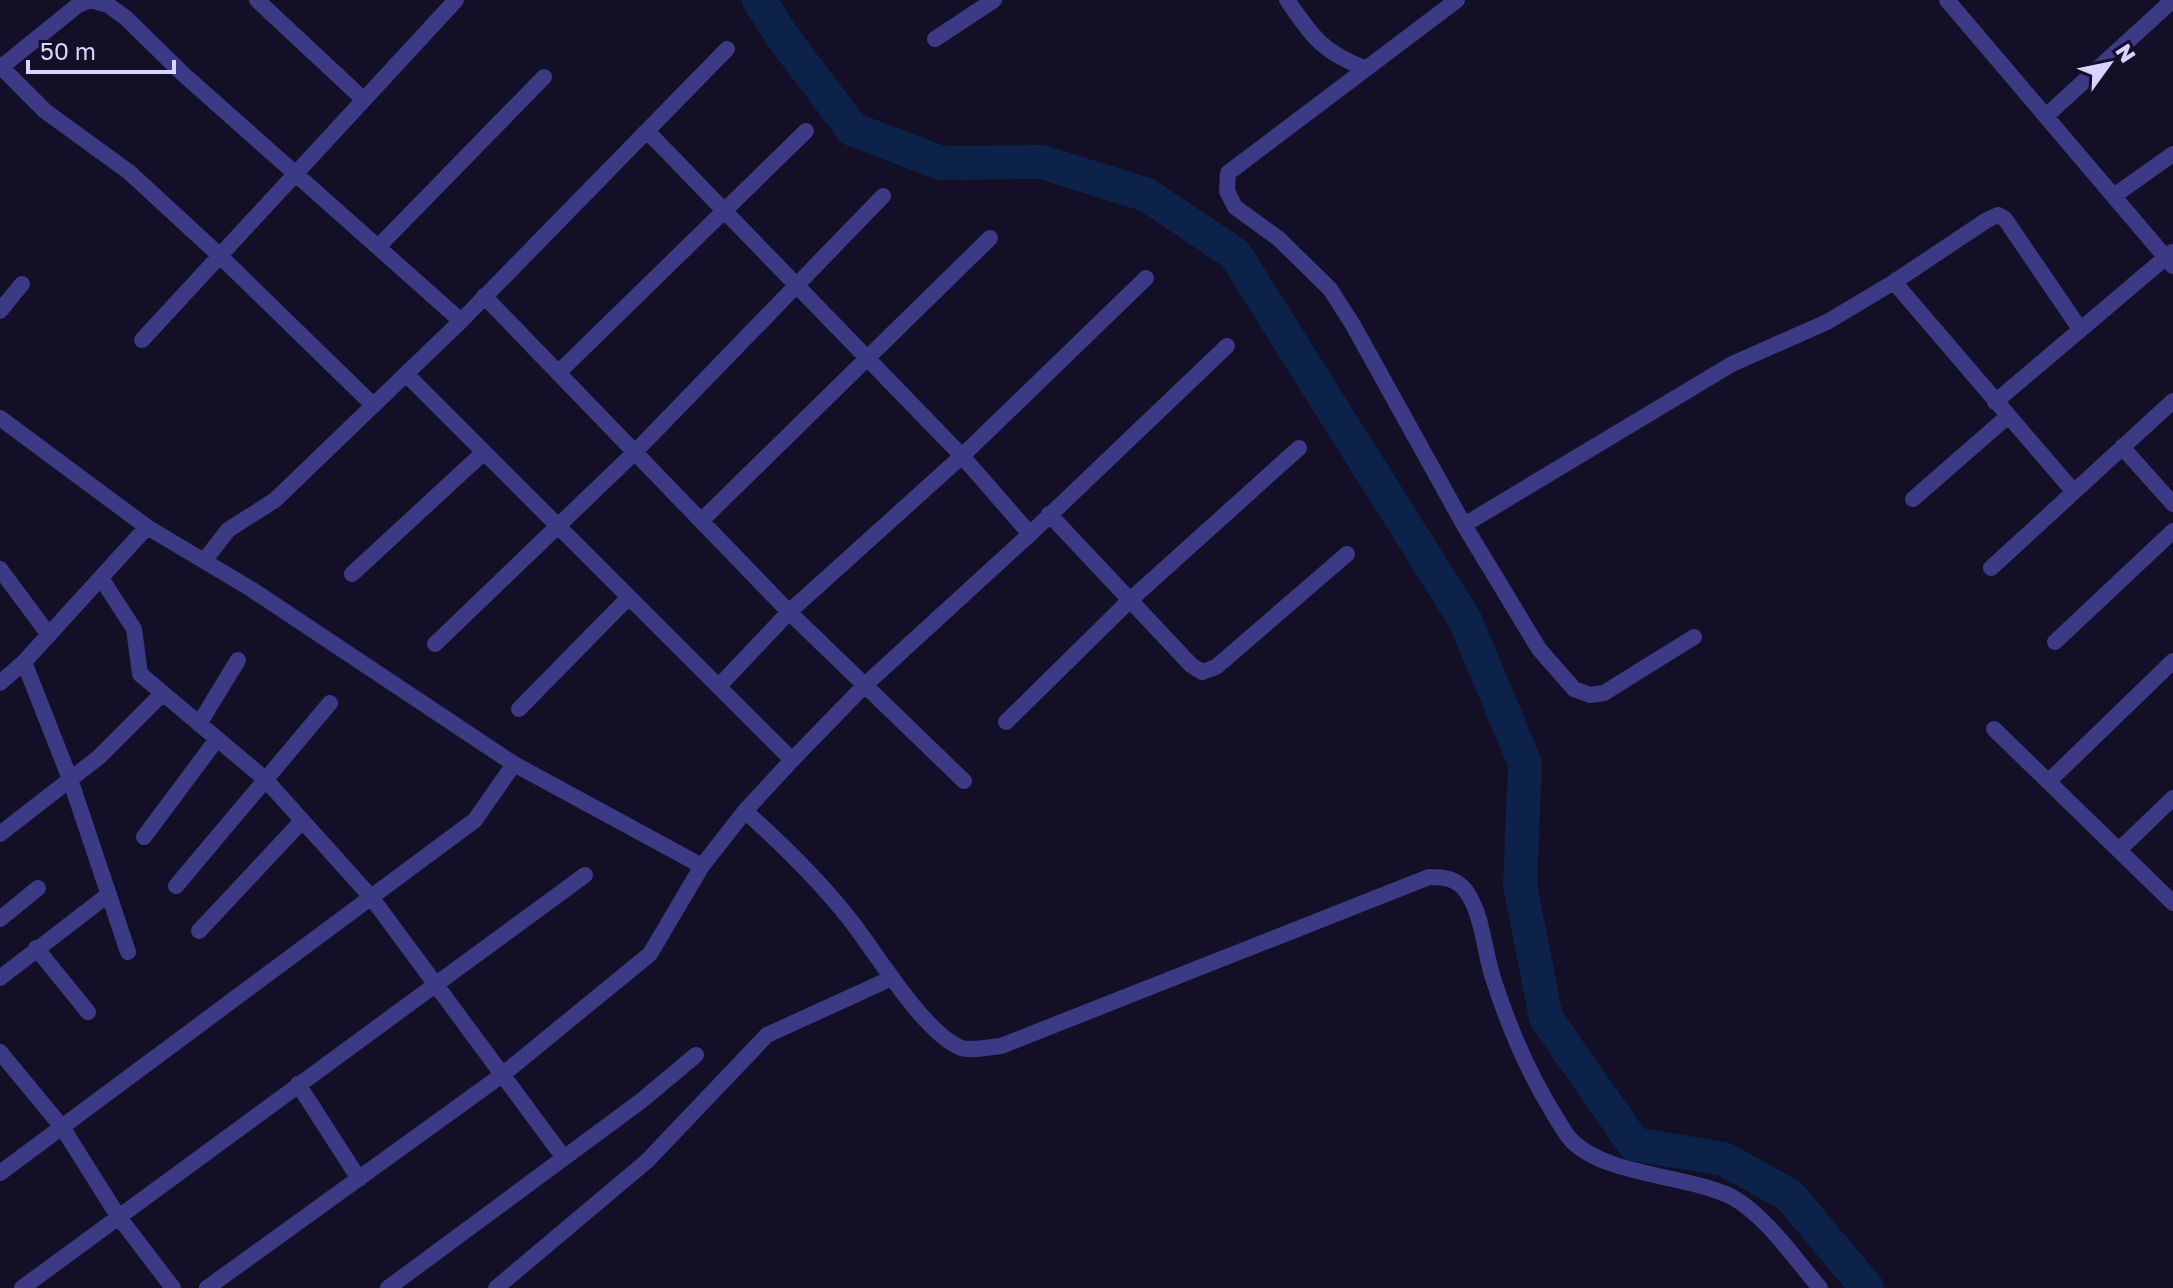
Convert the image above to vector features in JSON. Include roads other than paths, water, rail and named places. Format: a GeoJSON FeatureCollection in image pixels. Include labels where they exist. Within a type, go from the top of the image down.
{"type":"FeatureCollection","features":[{"type":"Feature","properties":{"kind":"street"},"geometry":{"type":"LineString","coordinates":[[373,405],[129,172],[45,111],[0,67],[78,5],[90,0],[108,5],[461,321]]}},
{"type":"Feature","properties":{"kind":"street"},"geometry":{"type":"LineString","coordinates":[[257,0],[363,99]]}},
{"type":"Feature","properties":{"kind":"street"},"geometry":{"type":"LineString","coordinates":[[142,340],[456,0]]}},
{"type":"Feature","properties":{"kind":"street"},"geometry":{"type":"LineString","coordinates":[[935,39],[994,0]]}},
{"type":"Feature","properties":{"kind":"street"},"geometry":{"type":"LineString","coordinates":[[1287,0],[1321,45],[1336,57],[1364,68]]}},
{"type":"Feature","properties":{"kind":"street"},"geometry":{"type":"LineString","coordinates":[[1457,0],[1228,173],[1227,191],[1235,207],[1279,239],[1330,289],[1464,525],[1539,649],[1574,689],[1590,695],[1604,693],[1694,637]]}},
{"type":"Feature","properties":{"kind":"street"},"geometry":{"type":"LineString","coordinates":[[1947,0],[2170,258],[1995,402]]}},
{"type":"Feature","properties":{"kind":"street"},"geometry":{"type":"LineString","coordinates":[[2046,116],[2173,0]]}},
{"type":"Feature","properties":{"kind":"street"},"geometry":{"type":"LineString","coordinates":[[204,561],[228,530],[275,500],[461,321],[727,49]]}},
{"type":"Feature","properties":{"kind":"street"},"geometry":{"type":"LineString","coordinates":[[378,247],[544,77]]}},
{"type":"Feature","properties":{"kind":"street"},"geometry":{"type":"LineString","coordinates":[[647,131],[962,456],[1030,534]]}},
{"type":"Feature","properties":{"kind":"street"},"geometry":{"type":"LineString","coordinates":[[558,373],[806,131]]}},
{"type":"Feature","properties":{"kind":"street"},"geometry":{"type":"LineString","coordinates":[[2115,195],[2173,154]]}},
{"type":"Feature","properties":{"kind":"street"},"geometry":{"type":"LineString","coordinates":[[435,644],[635,452],[883,196]]}},
{"type":"Feature","properties":{"kind":"street"},"geometry":{"type":"LineString","coordinates":[[1464,525],[1732,364],[1827,322],[1998,215],[2005,219],[2080,329]]}},
{"type":"Feature","properties":{"kind":"street"},"geometry":{"type":"LineString","coordinates":[[701,521],[990,238]]}},
{"type":"Feature","properties":{"kind":"street"},"geometry":{"type":"LineString","coordinates":[[719,686],[789,612],[962,456],[1146,278]]}},
{"type":"Feature","properties":{"kind":"street"},"geometry":{"type":"LineString","coordinates":[[1894,282],[2074,492]]}},
{"type":"Feature","properties":{"kind":"street"},"geometry":{"type":"LineString","coordinates":[[0,311],[22,284]]}},
{"type":"Feature","properties":{"kind":"street"},"geometry":{"type":"LineString","coordinates":[[484,296],[789,612],[964,781]]}},
{"type":"Feature","properties":{"kind":"street"},"geometry":{"type":"LineString","coordinates":[[207,1288],[502,1075],[650,954],[702,866],[745,811],[792,760],[865,685],[1030,534],[1227,346]]}},
{"type":"Feature","properties":{"kind":"street"},"geometry":{"type":"LineString","coordinates":[[406,374],[792,760]]}},
{"type":"Feature","properties":{"kind":"street"},"geometry":{"type":"LineString","coordinates":[[1991,568],[2173,401]]}},
{"type":"Feature","properties":{"kind":"street"},"geometry":{"type":"LineString","coordinates":[[1913,499],[2007,417]]}},
{"type":"Feature","properties":{"kind":"street"},"geometry":{"type":"LineString","coordinates":[[0,418],[147,527],[251,589],[514,764],[702,866]]}},
{"type":"Feature","properties":{"kind":"street"},"geometry":{"type":"LineString","coordinates":[[2122,447],[2173,504]]}},
{"type":"Feature","properties":{"kind":"street"},"geometry":{"type":"LineString","coordinates":[[1006,722],[1129,601],[1299,448]]}},
{"type":"Feature","properties":{"kind":"street"},"geometry":{"type":"LineString","coordinates":[[352,574],[483,453]]}},
{"type":"Feature","properties":{"kind":"street"},"geometry":{"type":"LineString","coordinates":[[1049,514],[1129,601],[1191,665],[1202,672],[1216,667],[1347,554]]}},
{"type":"Feature","properties":{"kind":"street"},"geometry":{"type":"LineString","coordinates":[[0,683],[24,662],[147,527]]}},
{"type":"Feature","properties":{"kind":"street"},"geometry":{"type":"LineString","coordinates":[[2055,642],[2173,531]]}},
{"type":"Feature","properties":{"kind":"street"},"geometry":{"type":"LineString","coordinates":[[0,569],[49,635]]}},
{"type":"Feature","properties":{"kind":"street"},"geometry":{"type":"LineString","coordinates":[[101,578],[134,629],[140,674],[265,779],[371,897],[564,1158]]}},
{"type":"Feature","properties":{"kind":"street"},"geometry":{"type":"LineString","coordinates":[[519,709],[629,597]]}},
{"type":"Feature","properties":{"kind":"street"},"geometry":{"type":"LineString","coordinates":[[199,724],[238,660]]}},
{"type":"Feature","properties":{"kind":"street"},"geometry":{"type":"LineString","coordinates":[[2048,782],[2173,661]]}},
{"type":"Feature","properties":{"kind":"street"},"geometry":{"type":"LineString","coordinates":[[24,662],[70,779],[128,952]]}},
{"type":"Feature","properties":{"kind":"street"},"geometry":{"type":"LineString","coordinates":[[0,834],[107,750],[162,694]]}},
{"type":"Feature","properties":{"kind":"street"},"geometry":{"type":"LineString","coordinates":[[176,886],[330,703]]}},
{"type":"Feature","properties":{"kind":"street"},"geometry":{"type":"LineString","coordinates":[[1994,729],[2173,903]]}},
{"type":"Feature","properties":{"kind":"street"},"geometry":{"type":"LineString","coordinates":[[144,837],[217,739]]}},
{"type":"Feature","properties":{"kind":"street"},"geometry":{"type":"LineString","coordinates":[[0,1173],[475,820],[514,764]]}},
{"type":"Feature","properties":{"kind":"street"},"geometry":{"type":"LineString","coordinates":[[2119,850],[2173,798]]}},
{"type":"Feature","properties":{"kind":"street"},"geometry":{"type":"LineString","coordinates":[[745,811],[815,879],[852,922],[892,978],[941,1034],[961,1048],[1001,1046],[1429,877],[1449,878],[1465,890],[1475,908],[1486,955],[1516,1039],[1555,1117],[1572,1142],[1623,1167],[1699,1185],[1731,1197],[1752,1210],[1820,1288]]}},
{"type":"Feature","properties":{"kind":"street"},"geometry":{"type":"LineString","coordinates":[[199,931],[302,821]]}},
{"type":"Feature","properties":{"kind":"street"},"geometry":{"type":"LineString","coordinates":[[22,1288],[585,875]]}},
{"type":"Feature","properties":{"kind":"street"},"geometry":{"type":"LineString","coordinates":[[0,919],[38,888]]}},
{"type":"Feature","properties":{"kind":"street"},"geometry":{"type":"LineString","coordinates":[[0,978],[109,894]]}},
{"type":"Feature","properties":{"kind":"street"},"geometry":{"type":"LineString","coordinates":[[36,948],[88,1012]]}},
{"type":"Feature","properties":{"kind":"street"},"geometry":{"type":"LineString","coordinates":[[496,1288],[647,1161],[767,1035],[892,978]]}},
{"type":"Feature","properties":{"kind":"street"},"geometry":{"type":"LineString","coordinates":[[0,1052],[62,1127],[118,1216],[173,1288]]}},
{"type":"Feature","properties":{"kind":"street"},"geometry":{"type":"LineString","coordinates":[[388,1288],[641,1101],[696,1055]]}},
{"type":"Feature","properties":{"kind":"street"},"geometry":{"type":"LineString","coordinates":[[298,1084],[359,1179]]}},
{"type":"Feature","properties":{"kind":"waterway"},"geometry":{"type":"LineString","coordinates":[[759,0],[852,129],[941,163],[1042,162],[1147,195],[1235,254],[1465,620],[1525,763],[1520,885],[1546,1018],[1634,1144],[1724,1159],[1789,1195],[1867,1288]]}}]}
